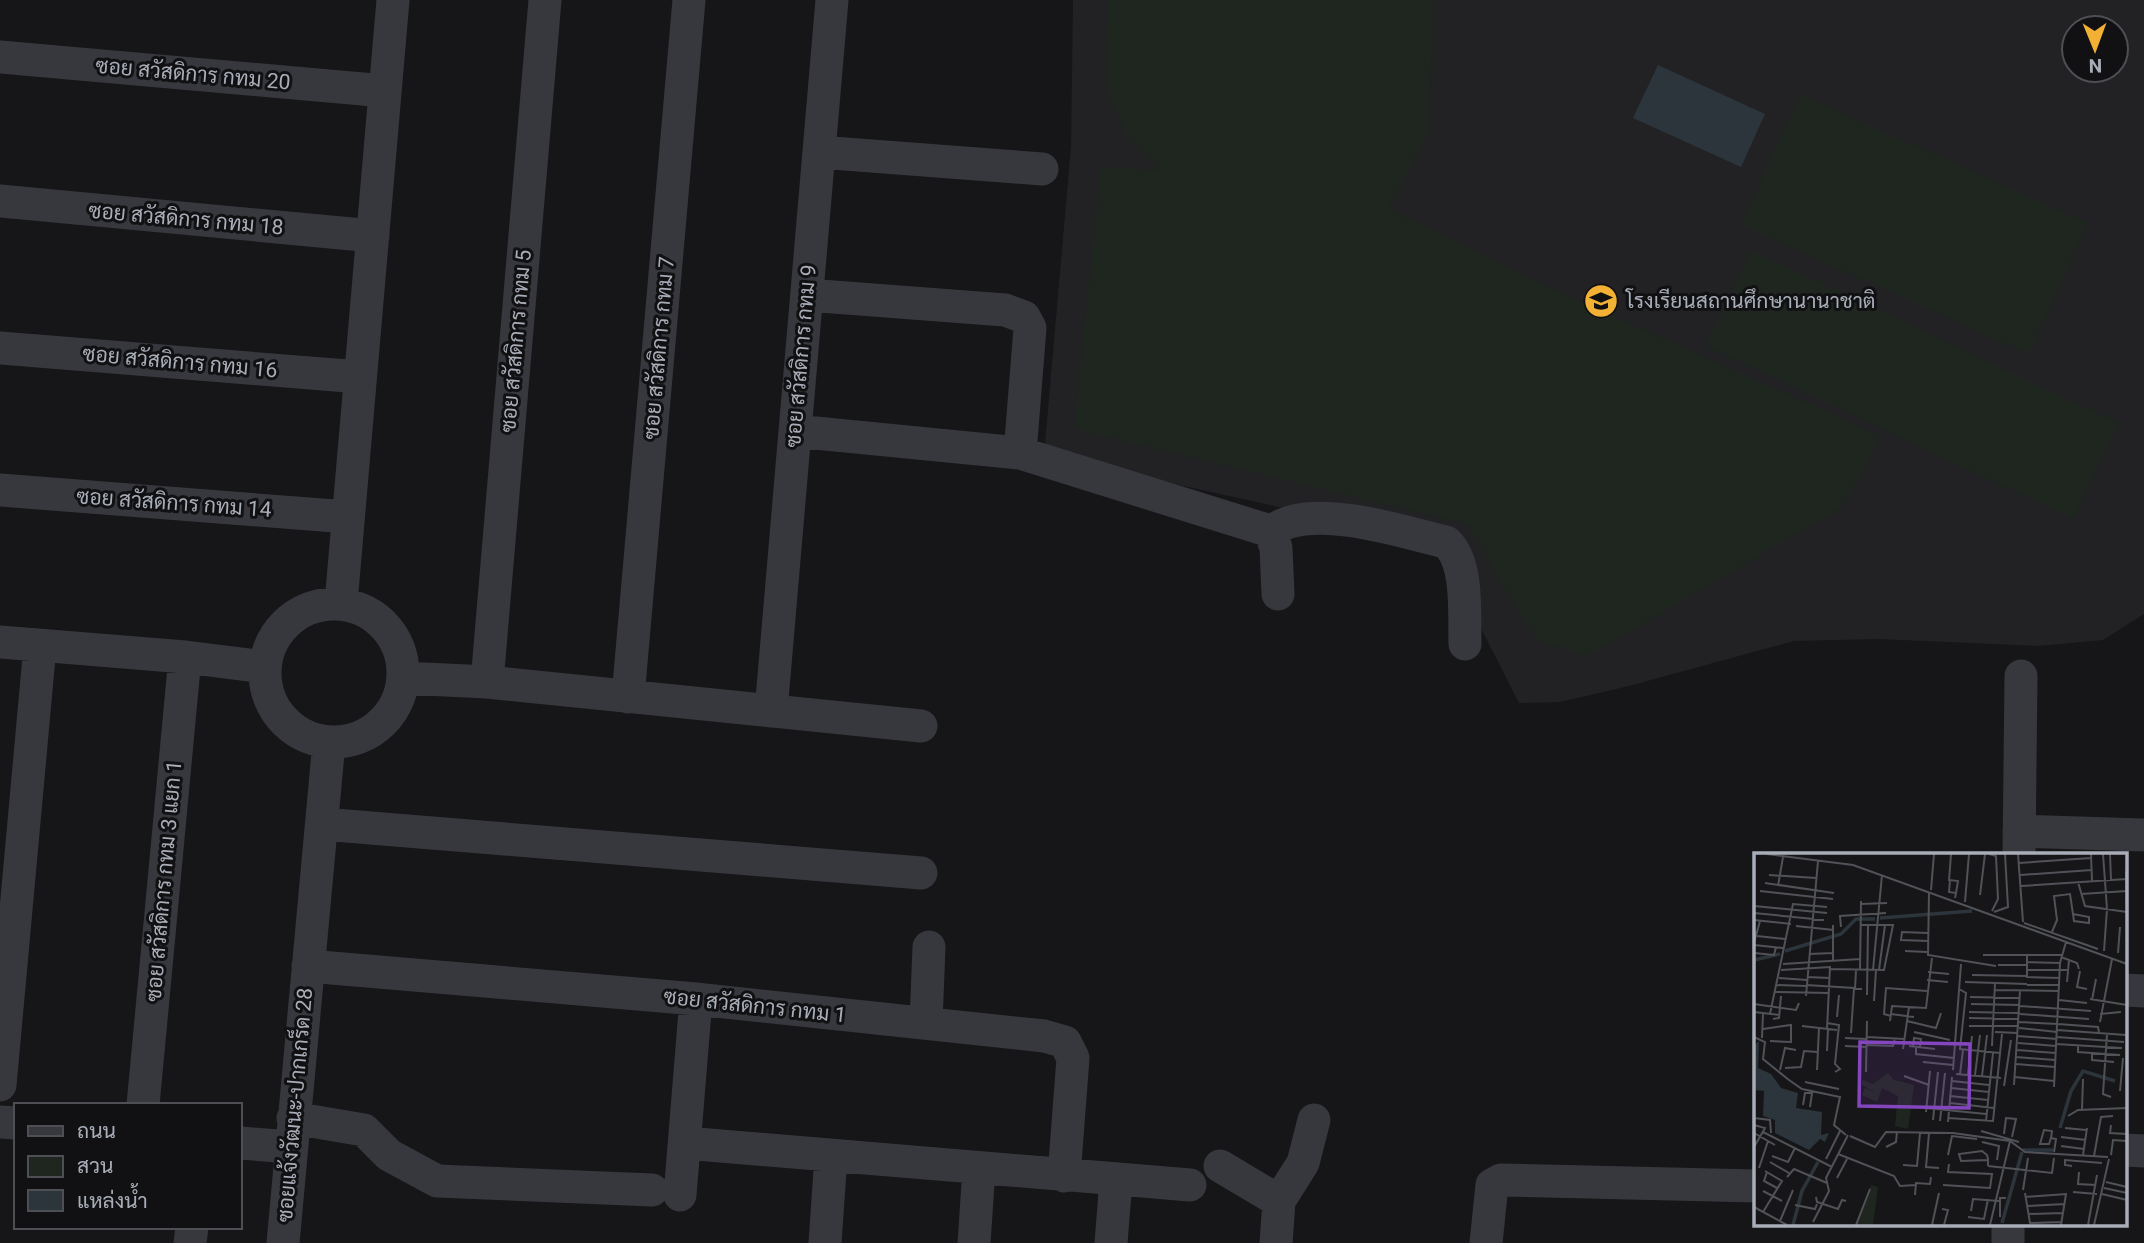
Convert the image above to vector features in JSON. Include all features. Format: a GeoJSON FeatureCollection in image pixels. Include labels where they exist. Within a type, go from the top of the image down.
{"type":"FeatureCollection","features":[{"type":"Feature","properties":{"kind":"street"},"geometry":{"type":"LineString","coordinates":[[341,603],[393,0]]}},
{"type":"Feature","properties":{"kind":"street","name":"ซอย สวัสดิการ กทม 5"},"geometry":{"type":"LineString","coordinates":[[487,682],[545,0]]}},
{"type":"Feature","properties":{"kind":"street","name":"ซอย สวัสดิการ กทม 7"},"geometry":{"type":"LineString","coordinates":[[628,697],[689,0]]}},
{"type":"Feature","properties":{"kind":"street","name":"ซอย สวัสดิการ กทม 9"},"geometry":{"type":"LineString","coordinates":[[771,711],[832,0]]}},
{"type":"Feature","properties":{"kind":"street","name":"ซอย สวัสดิการ กทม 20"},"geometry":{"type":"LineString","coordinates":[[0,57],[385,91]]}},
{"type":"Feature","properties":{"kind":"street"},"geometry":{"type":"LineString","coordinates":[[820,152],[1042,169]]}},
{"type":"Feature","properties":{"kind":"street","name":"ซอย สวัสดิการ กทม 18"},"geometry":{"type":"LineString","coordinates":[[0,201],[373,236]]}},
{"type":"Feature","properties":{"kind":"street"},"geometry":{"type":"LineString","coordinates":[[807,295],[1005,310],[1024,317],[1030,328],[1020,453]]}},
{"type":"Feature","properties":{"kind":"street","name":"ซอย สวัสดิการ กทม 16"},"geometry":{"type":"LineString","coordinates":[[0,348],[360,377]]}},
{"type":"Feature","properties":{"kind":"street"},"geometry":{"type":"LineString","coordinates":[[794,431],[1020,453],[1270,531],[1290,522],[1311,518],[1384,527],[1446,542],[1454,548],[1458,558],[1465,643]]}},
{"type":"Feature","properties":{"kind":"street","name":"ซอย สวัสดิการ กทม 14"},"geometry":{"type":"LineString","coordinates":[[0,490],[348,517]]}},
{"type":"Feature","properties":{"kind":"street"},"geometry":{"type":"LineString","coordinates":[[1270,531],[1276,548],[1278,593]]}},
{"type":"Feature","properties":{"kind":"street"},"geometry":{"type":"LineString","coordinates":[[341,603],[367,611],[388,628],[401,651],[404,678],[397,704],[380,725],[356,739],[329,742],[303,735],[281,718],[268,695],[264,667],[272,641],[289,619],[313,606],[341,603]]}},
{"type":"Feature","properties":{"kind":"street"},"geometry":{"type":"LineString","coordinates":[[0,642],[185,657],[264,667]]}},
{"type":"Feature","properties":{"kind":"street"},"geometry":{"type":"LineString","coordinates":[[0,1085],[40,646]]}},
{"type":"Feature","properties":{"kind":"street","name":"ซอย สวัสดิการ กทม 3 แยก 1"},"geometry":{"type":"LineString","coordinates":[[143,1103],[185,657]]}},
{"type":"Feature","properties":{"kind":"street"},"geometry":{"type":"LineString","coordinates":[[2021,676],[2019,843],[2144,835]]}},
{"type":"Feature","properties":{"kind":"street"},"geometry":{"type":"LineString","coordinates":[[404,678],[487,682],[921,726]]}},
{"type":"Feature","properties":{"kind":"street","name":"ซอยแจ้งวัฒนะ-ปากเกร็ด 28"},"geometry":{"type":"LineString","coordinates":[[283,1243],[329,742]]}},
{"type":"Feature","properties":{"kind":"street"},"geometry":{"type":"LineString","coordinates":[[322,824],[921,873]]}},
{"type":"Feature","properties":{"kind":"street"},"geometry":{"type":"LineString","coordinates":[[926,1023],[929,947]]}},
{"type":"Feature","properties":{"kind":"street","name":"ซอย สวัสดิการ กทม 1"},"geometry":{"type":"LineString","coordinates":[[308,966],[696,999],[1044,1036],[1065,1042],[1073,1058],[1064,1176]]}},
{"type":"Feature","properties":{"kind":"street"},"geometry":{"type":"LineString","coordinates":[[2126,990],[2144,991]]}},
{"type":"Feature","properties":{"kind":"street"},"geometry":{"type":"LineString","coordinates":[[242,1143],[292,1135],[364,1130],[389,1155],[437,1181],[666,1192],[685,1143],[696,999]]}},
{"type":"Feature","properties":{"kind":"street"},"geometry":{"type":"LineString","coordinates":[[1276,1243],[1279,1201],[1303,1163],[1314,1120]]}},
{"type":"Feature","properties":{"kind":"street"},"geometry":{"type":"LineString","coordinates":[[685,1143],[1190,1185]]}},
{"type":"Feature","properties":{"kind":"street"},"geometry":{"type":"LineString","coordinates":[[2126,1150],[2144,1151]]}},
{"type":"Feature","properties":{"kind":"street"},"geometry":{"type":"LineString","coordinates":[[825,1243],[831,1156]]}},
{"type":"Feature","properties":{"kind":"street"},"geometry":{"type":"LineString","coordinates":[[1220,1166],[1279,1201]]}},
{"type":"Feature","properties":{"kind":"street"},"geometry":{"type":"LineString","coordinates":[[974,1243],[979,1169]]}},
{"type":"Feature","properties":{"kind":"street"},"geometry":{"type":"LineString","coordinates":[[1111,1243],[1116,1180]]}},
{"type":"Feature","properties":{"kind":"street"},"geometry":{"type":"LineString","coordinates":[[1486,1243],[1492,1185],[1501,1180],[1754,1186]]}},
{"type":"Feature","properties":{"kind":"shaded area","name":"โรงเรียนสถานศึกษานานาชาติ"},"geometry":{"type":"Polygon","coordinates":[[[1073,0],[2144,0],[2144,614],[2103,640],[2037,646],[1879,639],[1794,641],[1560,702],[1519,703],[1437,542],[1044,455],[1071,147],[1073,0]]]}},
{"type":"Feature","properties":{"kind":"green space"},"geometry":{"type":"Polygon","coordinates":[[[1107,0],[1433,0],[1429,131],[1388,209],[1553,289],[1881,436],[1844,506],[1588,656],[1536,640],[1467,524],[1074,429],[1101,167],[1161,170],[1126,135],[1106,86],[1107,0]]]}},
{"type":"Feature","properties":{"kind":"green space"},"geometry":{"type":"Polygon","coordinates":[[[1800,94],[2088,223],[2029,354],[1741,225],[1800,94]]]}},
{"type":"Feature","properties":{"kind":"green space"},"geometry":{"type":"Polygon","coordinates":[[[1751,250],[2119,423],[2073,519],[1706,346],[1751,250]]]}},
{"type":"Feature","properties":{"kind":"water"},"geometry":{"type":"Polygon","coordinates":[[[1658,65],[1765,114],[1741,167],[1633,118],[1658,65]]]}},
{"type":"Feature","properties":{"kind":"place","name":"โรงเรียนสถานศึกษานานาชาติ"},"geometry":{"type":"Point","coordinates":[1601,301]}}]}
